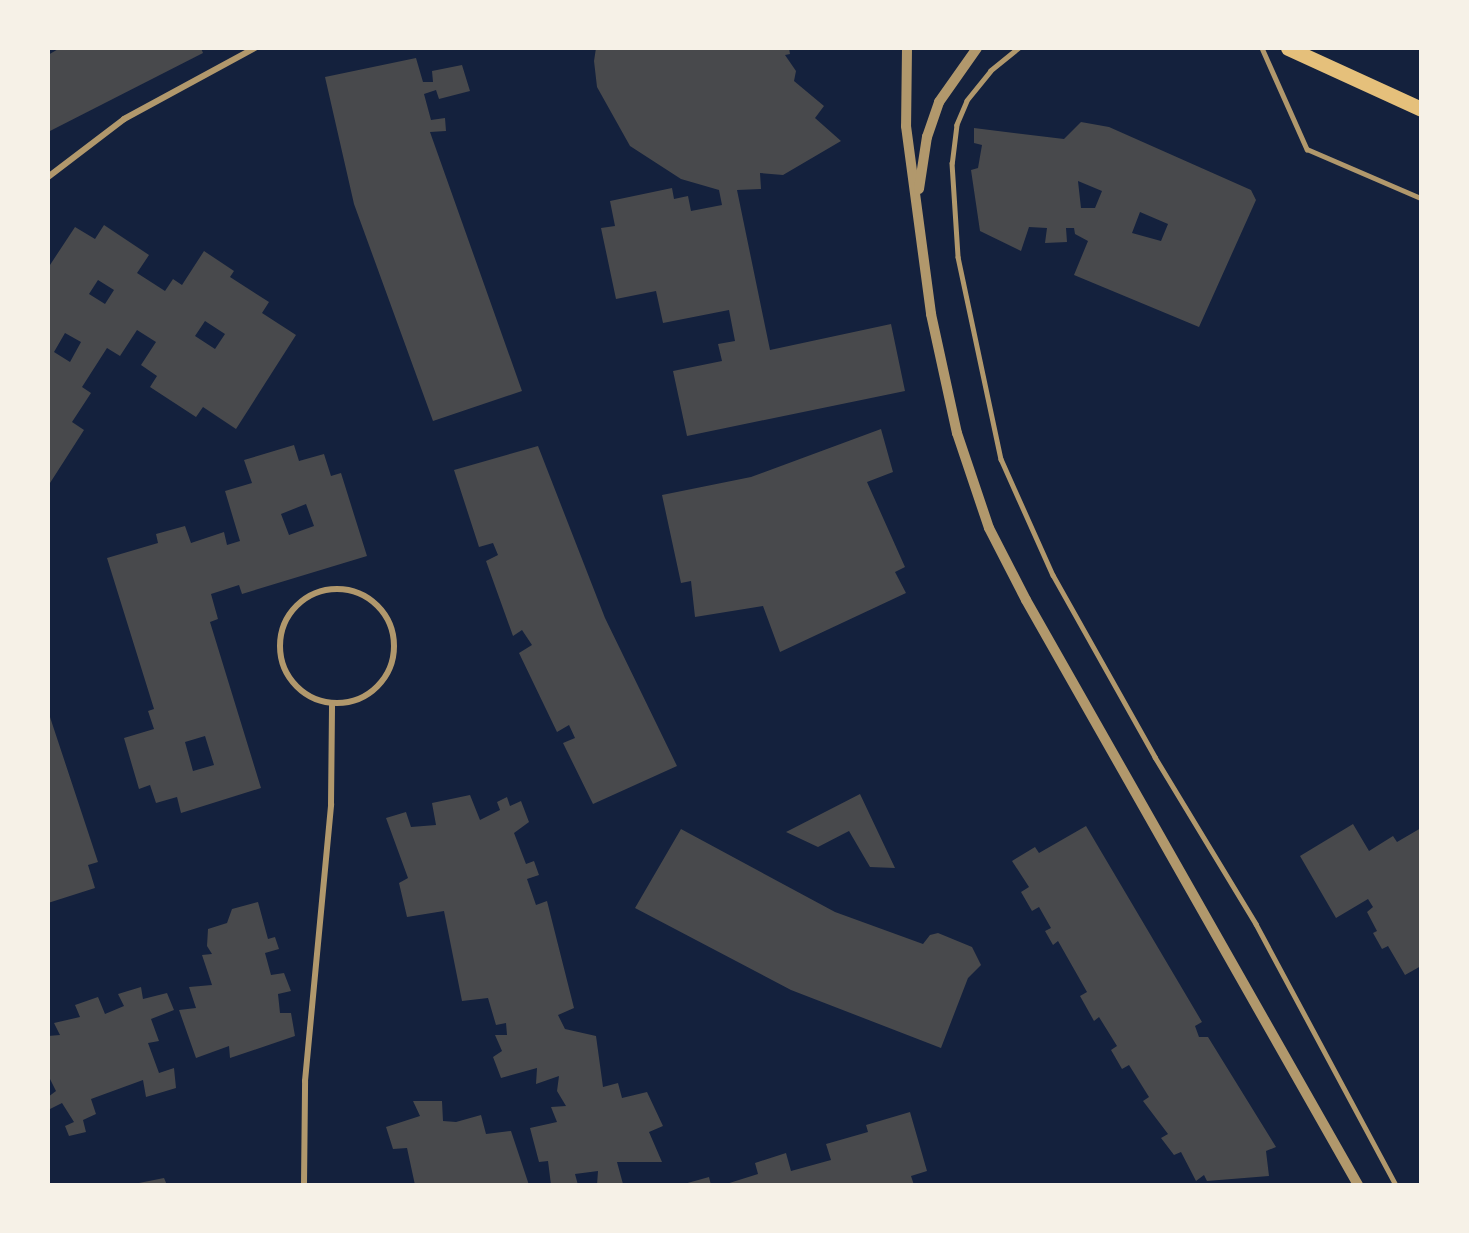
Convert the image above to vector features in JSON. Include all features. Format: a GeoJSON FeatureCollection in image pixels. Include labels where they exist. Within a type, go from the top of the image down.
{"type":"FeatureCollection","features":[{"type":"Feature","properties":{"kind":"main road"},"geometry":{"type":"LineString","coordinates":[[1288,48],[1421,109]]}},
{"type":"Feature","properties":{"kind":"street"},"geometry":{"type":"LineString","coordinates":[[48,177],[124,119],[255,48]]}},
{"type":"Feature","properties":{"kind":"street"},"geometry":{"type":"LineString","coordinates":[[907,48],[906,126],[941,368],[957,433],[989,528],[1026,600],[1359,1185]]}},
{"type":"Feature","properties":{"kind":"street"},"geometry":{"type":"LineString","coordinates":[[918,198],[933,116],[950,85],[977,48]]}},
{"type":"Feature","properties":{"kind":"street"},"geometry":{"type":"LineString","coordinates":[[335,589],[354,591],[384,613],[394,648],[382,682],[351,702],[332,703],[313,698],[297,688],[286,672],[280,654],[281,635],[300,602],[317,592],[335,589]]}},
{"type":"Feature","properties":{"kind":"street"},"geometry":{"type":"LineString","coordinates":[[304,1185],[305,1081],[331,804],[332,703]]}},
{"type":"Feature","properties":{"kind":"lane"},"geometry":{"type":"LineString","coordinates":[[1019,48],[991,71],[968,101],[957,125],[952,163],[958,257],[1001,459],[1053,575],[1155,757],[1256,924],[1396,1185]]}},
{"type":"Feature","properties":{"kind":"lane"},"geometry":{"type":"LineString","coordinates":[[1262,48],[1307,148],[1421,198]]}},
{"type":"Feature","properties":{"kind":"building"},"geometry":{"type":"Polygon","coordinates":[[[60,48],[201,48],[203,53],[48,132],[48,55],[60,48]]]}},
{"type":"Feature","properties":{"kind":"building"},"geometry":{"type":"Polygon","coordinates":[[[596,48],[789,48],[790,54],[785,55],[796,71],[794,81],[824,106],[815,118],[841,141],[783,175],[760,173],[761,189],[737,190],[770,350],[891,324],[905,391],[687,436],[673,371],[722,361],[718,344],[735,341],[729,310],[663,323],[656,291],[616,299],[601,228],[615,226],[610,201],[672,188],[674,199],[688,196],[691,211],[722,205],[719,190],[681,179],[630,146],[597,87],[594,61],[596,48]]]}},
{"type":"Feature","properties":{"kind":"building"},"geometry":{"type":"Polygon","coordinates":[[[416,58],[423,82],[433,82],[432,71],[462,65],[470,91],[439,99],[436,90],[424,94],[431,120],[445,118],[446,131],[430,132],[522,391],[433,421],[354,204],[325,77],[416,58]]]}},
{"type":"Feature","properties":{"kind":"building"},"geometry":{"type":"Polygon","coordinates":[[[1081,122],[1109,127],[1251,190],[1256,200],[1199,327],[1074,275],[1088,241],[1075,234],[1074,228],[1066,228],[1067,242],[1045,243],[1047,228],[1029,227],[1021,251],[980,231],[971,170],[978,168],[982,145],[974,143],[974,128],[1064,139],[1081,122]],[[1078,181],[1081,208],[1095,208],[1102,191],[1078,181]],[[1140,212],[1132,233],[1161,241],[1168,224],[1140,212]]]}},
{"type":"Feature","properties":{"kind":"building"},"geometry":{"type":"Polygon","coordinates":[[[104,225],[149,255],[137,273],[165,291],[173,279],[182,285],[204,251],[234,271],[230,277],[269,302],[262,313],[296,335],[236,429],[203,407],[196,417],[150,387],[157,376],[141,365],[156,342],[137,330],[120,356],[107,348],[82,387],[91,393],[72,422],[84,430],[50,483],[48,268],[75,227],[95,239],[104,225]],[[98,280],[89,294],[105,304],[114,290],[98,280]],[[205,321],[195,336],[215,349],[225,334],[205,321]],[[65,333],[54,352],[70,362],[81,342],[65,333]]]}},
{"type":"Feature","properties":{"kind":"building"},"geometry":{"type":"Polygon","coordinates":[[[881,429],[893,472],[867,482],[905,567],[895,572],[906,593],[780,652],[763,606],[695,617],[691,581],[681,583],[662,495],[751,477],[881,429]]]}},
{"type":"Feature","properties":{"kind":"building"},"geometry":{"type":"Polygon","coordinates":[[[294,445],[299,461],[324,454],[331,476],[341,473],[367,556],[242,594],[239,585],[211,594],[218,619],[210,622],[261,788],[181,813],[177,797],[156,803],[150,785],[139,789],[124,738],[154,729],[148,711],[154,709],[107,558],[158,543],[156,534],[185,526],[191,543],[224,532],[227,545],[240,541],[225,491],[252,483],[244,460],[294,445]],[[306,504],[281,514],[289,535],[314,526],[306,504]],[[205,736],[185,742],[193,771],[214,765],[205,736]]]}},
{"type":"Feature","properties":{"kind":"building"},"geometry":{"type":"Polygon","coordinates":[[[538,446],[605,618],[677,766],[593,804],[563,743],[575,738],[569,725],[557,732],[519,653],[532,645],[522,630],[513,636],[486,561],[498,555],[493,543],[479,547],[454,470],[538,446]]]}},
{"type":"Feature","properties":{"kind":"building"},"geometry":{"type":"Polygon","coordinates":[[[48,711],[98,862],[88,865],[95,888],[48,903],[48,711]]]}},
{"type":"Feature","properties":{"kind":"building"},"geometry":{"type":"Polygon","coordinates":[[[860,794],[895,868],[870,867],[849,831],[818,847],[786,832],[860,794]]]}},
{"type":"Feature","properties":{"kind":"building"},"geometry":{"type":"Polygon","coordinates":[[[470,795],[480,820],[500,810],[497,802],[507,797],[510,806],[521,801],[529,822],[514,833],[526,864],[534,861],[539,875],[527,879],[536,905],[547,901],[574,1008],[558,1015],[565,1029],[596,1036],[603,1087],[618,1083],[622,1098],[647,1092],[663,1126],[649,1132],[662,1162],[617,1162],[623,1184],[597,1185],[598,1171],[575,1174],[578,1185],[551,1185],[548,1161],[539,1162],[530,1128],[557,1122],[551,1107],[566,1106],[557,1091],[559,1076],[536,1084],[537,1068],[501,1078],[493,1057],[502,1051],[495,1035],[507,1035],[506,1023],[496,1025],[488,998],[462,1001],[444,911],[407,917],[399,883],[408,878],[386,818],[406,812],[411,827],[436,825],[432,803],[470,795]]]}},
{"type":"Feature","properties":{"kind":"building"},"geometry":{"type":"Polygon","coordinates":[[[1353,824],[1369,851],[1393,836],[1397,842],[1421,828],[1421,966],[1405,975],[1388,946],[1382,949],[1373,933],[1377,931],[1367,912],[1373,907],[1368,899],[1336,918],[1300,856],[1353,824]]]}},
{"type":"Feature","properties":{"kind":"building"},"geometry":{"type":"Polygon","coordinates":[[[1086,826],[1202,1022],[1195,1026],[1199,1037],[1208,1037],[1276,1147],[1266,1151],[1269,1176],[1207,1181],[1204,1175],[1196,1181],[1181,1152],[1174,1155],[1161,1138],[1168,1134],[1143,1101],[1149,1097],[1129,1065],[1122,1069],[1111,1050],[1117,1046],[1099,1017],[1094,1021],[1080,996],[1087,992],[1058,941],[1053,945],[1045,931],[1051,928],[1039,907],[1032,911],[1021,892],[1029,887],[1012,861],[1035,847],[1039,853],[1086,826]]]}},
{"type":"Feature","properties":{"kind":"building"},"geometry":{"type":"Polygon","coordinates":[[[681,829],[835,912],[923,944],[930,935],[938,933],[972,947],[981,965],[968,978],[941,1048],[791,990],[635,908],[681,829]]]}},
{"type":"Feature","properties":{"kind":"building"},"geometry":{"type":"Polygon","coordinates":[[[258,902],[268,939],[275,937],[279,949],[265,953],[271,975],[284,973],[291,991],[278,994],[280,1013],[291,1013],[295,1036],[230,1058],[229,1046],[196,1058],[179,1010],[196,1008],[189,987],[212,985],[202,955],[212,954],[207,946],[208,929],[227,923],[232,909],[258,902]]]}},
{"type":"Feature","properties":{"kind":"building"},"geometry":{"type":"Polygon","coordinates":[[[141,987],[143,999],[167,993],[174,1010],[151,1019],[159,1041],[148,1043],[159,1073],[174,1068],[176,1088],[146,1097],[143,1080],[91,1099],[96,1114],[83,1120],[86,1132],[69,1136],[65,1126],[74,1122],[62,1103],[48,1110],[48,1097],[56,1091],[48,1075],[48,1036],[60,1035],[54,1023],[80,1017],[75,1005],[98,997],[105,1014],[124,1006],[118,994],[141,987]]]}},
{"type":"Feature","properties":{"kind":"building"},"geometry":{"type":"Polygon","coordinates":[[[413,1101],[442,1101],[443,1121],[456,1122],[481,1115],[486,1134],[511,1131],[529,1185],[415,1185],[407,1148],[393,1149],[386,1127],[420,1116],[413,1101]]]}},
{"type":"Feature","properties":{"kind":"building"},"geometry":{"type":"Polygon","coordinates":[[[910,1112],[927,1171],[911,1176],[914,1185],[723,1185],[758,1174],[755,1163],[786,1153],[791,1171],[831,1160],[826,1144],[868,1132],[866,1125],[910,1112]]]}},
{"type":"Feature","properties":{"kind":"building"},"geometry":{"type":"Polygon","coordinates":[[[709,1177],[711,1185],[684,1185],[684,1184],[709,1177]]]}},
{"type":"Feature","properties":{"kind":"building"},"geometry":{"type":"Polygon","coordinates":[[[164,1178],[167,1185],[139,1183],[164,1178]]]}}]}
